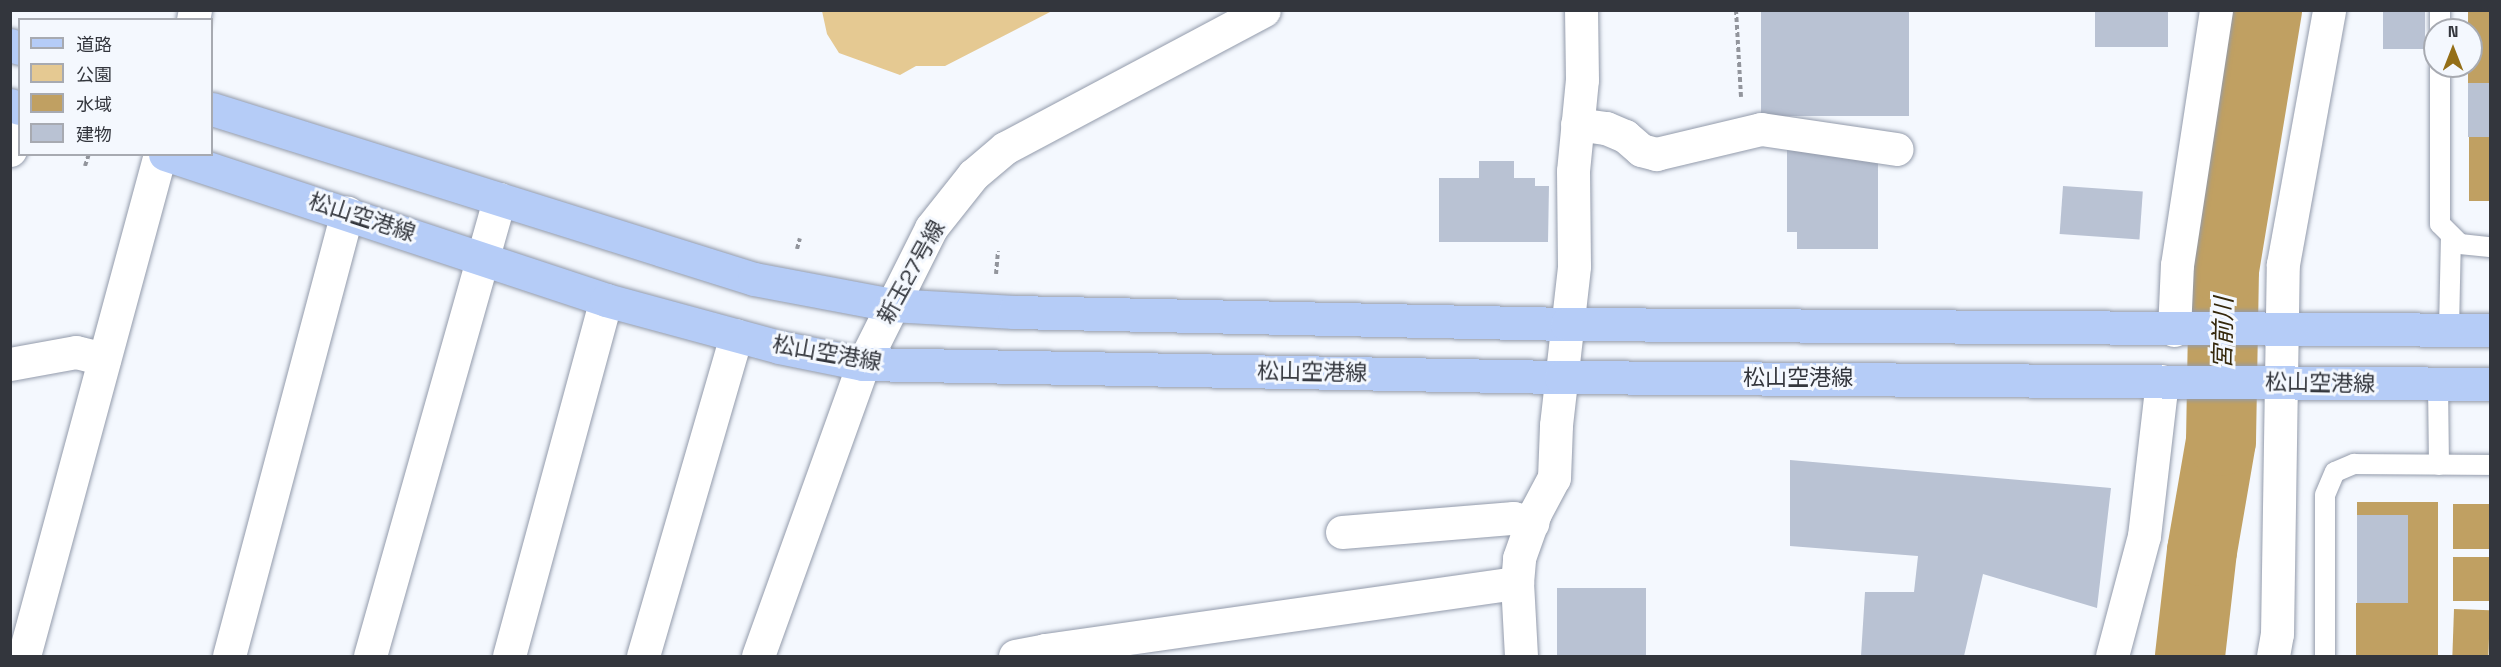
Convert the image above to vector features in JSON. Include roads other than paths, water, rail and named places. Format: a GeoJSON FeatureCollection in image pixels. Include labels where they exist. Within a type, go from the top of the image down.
{"type":"FeatureCollection","features":[{"type":"Feature","properties":{"kind":"main road"},"geometry":{"type":"LineString","coordinates":[[213,109],[754,279],[891,306],[1014,312],[1567,324],[2181,330],[2490,330]]}},
{"type":"Feature","properties":{"kind":"main road","name":"松山空港線"},"geometry":{"type":"LineString","coordinates":[[171,156],[347,212],[606,300],[736,335],[863,364],[1561,376],[2490,384]]}},
{"type":"Feature","properties":{"kind":"street","name":"新玉27号線"},"geometry":{"type":"LineString","coordinates":[[758,657],[863,364],[931,228],[973,175],[1005,148],[1263,10]]}},
{"type":"Feature","properties":{"kind":"street"},"geometry":{"type":"LineString","coordinates":[[1521,657],[1516,583],[1519,558],[1532,523],[1554,478],[1561,376],[1574,266],[1577,124],[1582,80],[1581,10]]}},
{"type":"Feature","properties":{"kind":"street"},"geometry":{"type":"LineString","coordinates":[[2181,330],[2177,265],[2216,10]]}},
{"type":"Feature","properties":{"kind":"street"},"geometry":{"type":"LineString","coordinates":[[2273,657],[2277,634],[2267,382],[2271,329],[2329,10]]}},
{"type":"Feature","properties":{"kind":"street"},"geometry":{"type":"LineString","coordinates":[[1577,124],[1606,128],[1625,136],[1641,150],[1656,154],[1743,131],[1791,131],[1897,149]]}},
{"type":"Feature","properties":{"kind":"street"},"geometry":{"type":"LineString","coordinates":[[10,150],[18,132]]}},
{"type":"Feature","properties":{"kind":"street"},"geometry":{"type":"LineString","coordinates":[[24,657],[159,156]]}},
{"type":"Feature","properties":{"kind":"street"},"geometry":{"type":"LineString","coordinates":[[370,657],[499,199]]}},
{"type":"Feature","properties":{"kind":"street"},"geometry":{"type":"LineString","coordinates":[[229,657],[347,212]]}},
{"type":"Feature","properties":{"kind":"street"},"geometry":{"type":"LineString","coordinates":[[509,657],[606,300]]}},
{"type":"Feature","properties":{"kind":"street"},"geometry":{"type":"LineString","coordinates":[[643,657],[736,335]]}},
{"type":"Feature","properties":{"kind":"street"},"geometry":{"type":"LineString","coordinates":[[10,364],[76,352],[104,359]]}},
{"type":"Feature","properties":{"kind":"street"},"geometry":{"type":"LineString","coordinates":[[2112,657],[2144,536],[2170,381]]}},
{"type":"Feature","properties":{"kind":"street"},"geometry":{"type":"LineString","coordinates":[[1342,532],[1513,518],[1532,523]]}},
{"type":"Feature","properties":{"kind":"street"},"geometry":{"type":"LineString","coordinates":[[1035,654],[1516,583]]}},
{"type":"Feature","properties":{"kind":"lane"},"geometry":{"type":"LineString","coordinates":[[2440,78],[2438,212],[2440,224],[2451,238],[2472,247],[2490,247]]}},
{"type":"Feature","properties":{"kind":"lane"},"geometry":{"type":"LineString","coordinates":[[2449,330],[2451,238]]}},
{"type":"Feature","properties":{"kind":"lane"},"geometry":{"type":"LineString","coordinates":[[2438,384],[2439,465]]}},
{"type":"Feature","properties":{"kind":"lane"},"geometry":{"type":"LineString","coordinates":[[2325,657],[2325,495],[2329,480],[2348,465],[2490,465]]}},
{"type":"Feature","properties":{"kind":"water"},"geometry":{"type":"Polygon","coordinates":[[[2468,11],[2490,11],[2490,83],[2468,83],[2468,78],[2483,78],[2483,18],[2468,18],[2468,11]]]}},
{"type":"Feature","properties":{"kind":"water"},"geometry":{"type":"Polygon","coordinates":[[[2469,137],[2490,137],[2490,201],[2469,201],[2469,137]]]}},
{"type":"Feature","properties":{"kind":"water"},"geometry":{"type":"Polygon","coordinates":[[[2357,502],[2438,502],[2438,656],[2356,656],[2356,603],[2408,603],[2408,516],[2357,515],[2357,502]]]}},
{"type":"Feature","properties":{"kind":"water"},"geometry":{"type":"Polygon","coordinates":[[[2453,504],[2490,504],[2490,549],[2453,549],[2453,504]]]}},
{"type":"Feature","properties":{"kind":"water"},"geometry":{"type":"Polygon","coordinates":[[[2453,557],[2490,557],[2490,601],[2453,601],[2453,557]]]}},
{"type":"Feature","properties":{"kind":"water"},"geometry":{"type":"Polygon","coordinates":[[[2454,609],[2490,610],[2488,656],[2452,656],[2454,609]]]}},
{"type":"Feature","properties":{"kind":"waterway","name":"宮前川"},"geometry":{"type":"LineString","coordinates":[[2190,656],[2202,551],[2221,441],[2224,270],[2267,10]]}}]}
